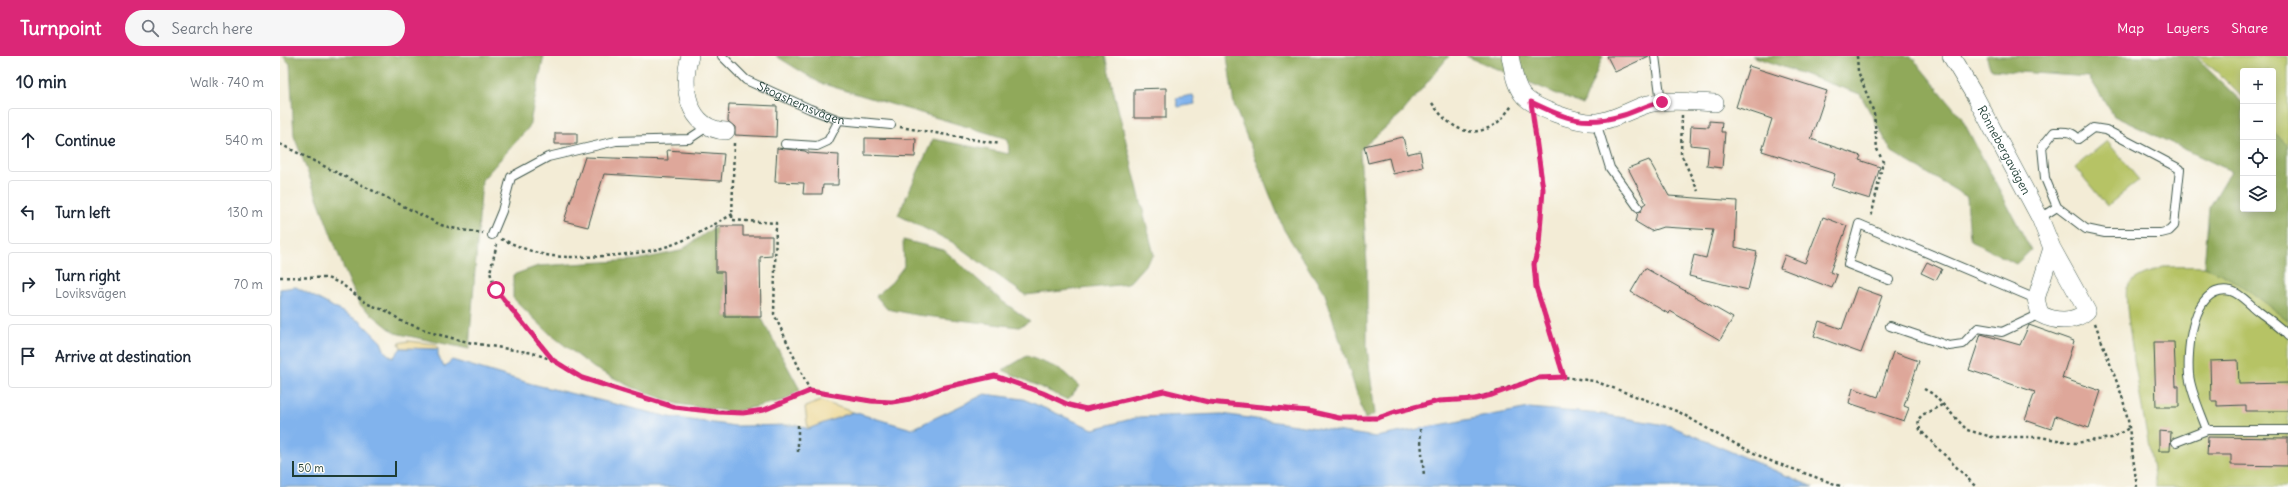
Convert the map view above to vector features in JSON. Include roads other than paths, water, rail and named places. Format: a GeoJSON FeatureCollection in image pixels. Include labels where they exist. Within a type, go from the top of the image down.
{"type":"FeatureCollection","features":[{"type":"Feature","properties":{"kind":"street"},"geometry":{"type":"LineString","coordinates":[[690,56],[686,75],[688,98],[691,108],[707,127],[717,131],[726,131]]}},
{"type":"Feature","properties":{"kind":"street"},"geometry":{"type":"LineString","coordinates":[[1510,56],[1515,81],[1526,98],[1562,117],[1596,122],[1626,114],[1647,104],[1662,102],[1715,103]]}},
{"type":"Feature","properties":{"kind":"street","name":"Rönnebergavägen"},"geometry":{"type":"LineString","coordinates":[[1951,56],[1975,96],[2040,218],[2052,248],[2087,311],[2080,317],[2064,320],[2048,318],[2038,306]]}},
{"type":"Feature","properties":{"kind":"street"},"geometry":{"type":"LineString","coordinates":[[2038,306],[2052,248]]}},
{"type":"Feature","properties":{"kind":"lane","name":"Skogshemsvägen"},"geometry":{"type":"LineString","coordinates":[[722,56],[746,80],[810,110],[839,120],[891,125]]}},
{"type":"Feature","properties":{"kind":"lane"},"geometry":{"type":"LineString","coordinates":[[1655,56],[1662,102]]}},
{"type":"Feature","properties":{"kind":"lane"},"geometry":{"type":"LineString","coordinates":[[785,144],[817,146],[828,141],[839,120]]}},
{"type":"Feature","properties":{"kind":"lane"},"geometry":{"type":"LineString","coordinates":[[1596,122],[1610,168],[1638,207]]}},
{"type":"Feature","properties":{"kind":"lane"},"geometry":{"type":"LineString","coordinates":[[495,236],[511,177],[548,157],[616,141],[689,139],[707,127]]}},
{"type":"Feature","properties":{"kind":"lane"},"geometry":{"type":"LineString","coordinates":[[2093,128],[2106,130],[2180,169],[2174,226],[2165,232],[2104,233],[2086,229],[2057,207],[2045,178],[2042,147],[2054,132],[2075,134],[2078,139],[2093,128]]}},
{"type":"Feature","properties":{"kind":"lane"},"geometry":{"type":"LineString","coordinates":[[2040,218],[2057,207]]}},
{"type":"Feature","properties":{"kind":"lane"},"geometry":{"type":"LineString","coordinates":[[1889,280],[1848,264],[1859,224],[2038,306],[2002,332],[1978,328],[1963,344],[1949,346],[1890,326]]}},
{"type":"Feature","properties":{"kind":"lane"},"geometry":{"type":"LineString","coordinates":[[2207,430],[2192,386],[2189,358],[2194,322],[2201,306],[2208,297],[2216,292],[2232,292],[2288,336]]}},
{"type":"Feature","properties":{"kind":"lane"},"geometry":{"type":"LineString","coordinates":[[2176,442],[2207,430],[2288,430]]}},
{"type":"Feature","properties":{"kind":"water"},"geometry":{"type":"Polygon","coordinates":[[[1193,95],[1195,104],[1178,107],[1176,98],[1193,95]]]}},
{"type":"Feature","properties":{"kind":"water"},"geometry":{"type":"Polygon","coordinates":[[[296,287],[361,322],[381,342],[385,352],[393,358],[401,348],[438,349],[438,355],[444,367],[452,360],[532,384],[669,417],[735,426],[798,425],[808,429],[853,412],[912,429],[985,394],[1023,399],[1093,429],[1139,417],[1222,414],[1376,437],[1529,408],[1601,414],[1671,426],[1813,487],[280,487],[280,289],[296,287]]]}}]}
